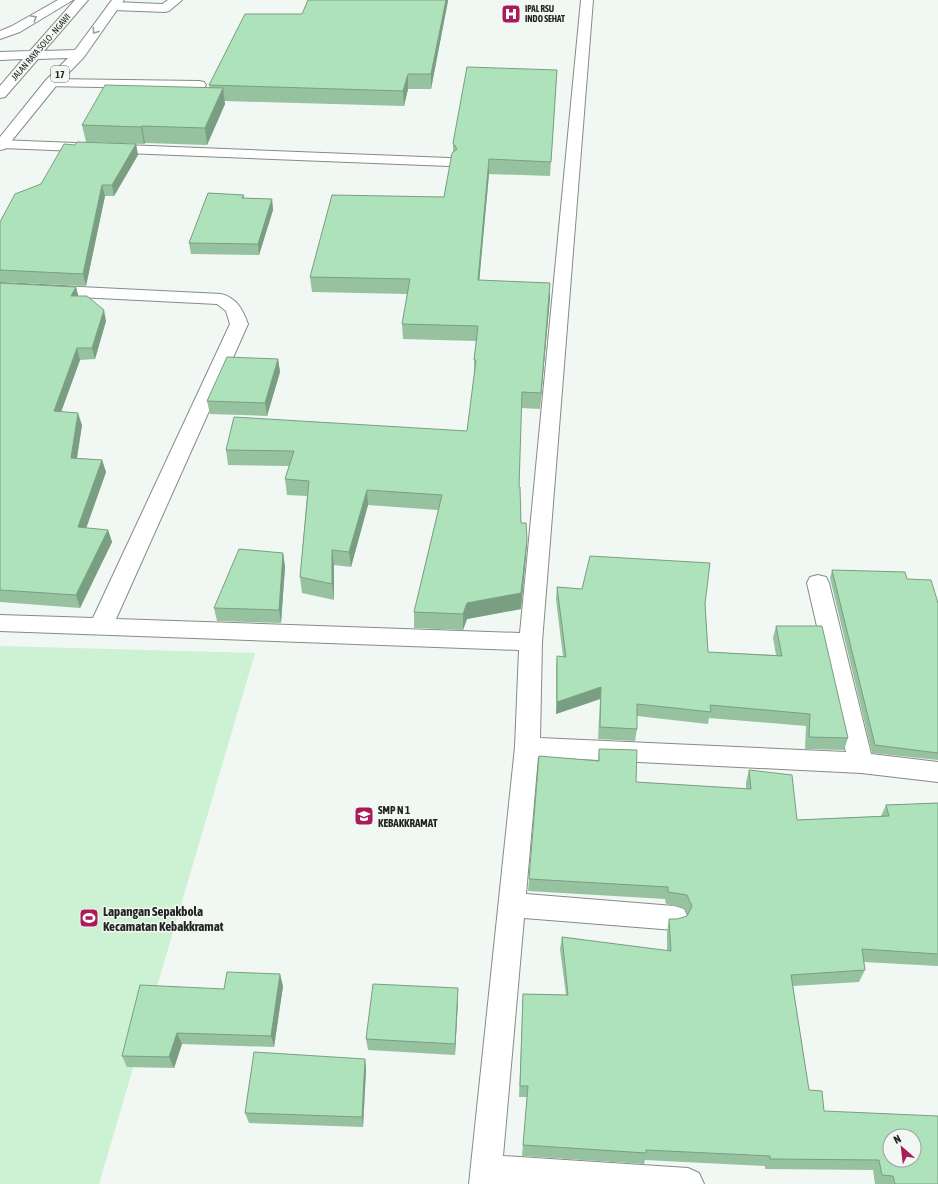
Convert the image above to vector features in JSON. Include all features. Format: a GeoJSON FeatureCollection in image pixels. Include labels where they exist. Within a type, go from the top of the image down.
{"type":"FeatureCollection","features":[{"type":"Feature","properties":{"kind":"main road"},"geometry":{"type":"LineString","coordinates":[[0,35],[16,29],[67,0]]}},
{"type":"Feature","properties":{"kind":"main road","name":"JALAN RAYA SOLO - NGAWI"},"geometry":{"type":"LineString","coordinates":[[0,94],[82,0]]}},
{"type":"Feature","properties":{"kind":"main road"},"geometry":{"type":"LineString","coordinates":[[116,3],[165,8],[176,0]]}},
{"type":"Feature","properties":{"kind":"main road"},"geometry":{"type":"LineString","coordinates":[[586,0],[531,642],[527,747],[486,1177],[688,1184]]}},
{"type":"Feature","properties":{"kind":"main road","name":"17"},"geometry":{"type":"LineString","coordinates":[[1,145],[51,83],[79,54],[116,3]]}},
{"type":"Feature","properties":{"kind":"main road"},"geometry":{"type":"LineString","coordinates":[[0,56],[79,54]]}},
{"type":"Feature","properties":{"kind":"main road"},"geometry":{"type":"LineString","coordinates":[[0,67],[69,64]]}},
{"type":"Feature","properties":{"kind":"main road"},"geometry":{"type":"LineString","coordinates":[[51,83],[199,85]]}},
{"type":"Feature","properties":{"kind":"main road"},"geometry":{"type":"LineString","coordinates":[[1,145],[449,162]]}},
{"type":"Feature","properties":{"kind":"main road"},"geometry":{"type":"LineString","coordinates":[[0,288],[221,299],[234,309],[239,324],[100,626]]}},
{"type":"Feature","properties":{"kind":"main road"},"geometry":{"type":"LineString","coordinates":[[818,582],[861,763]]}},
{"type":"Feature","properties":{"kind":"main road"},"geometry":{"type":"LineString","coordinates":[[0,623],[531,642]]}},
{"type":"Feature","properties":{"kind":"main road"},"geometry":{"type":"LineString","coordinates":[[527,747],[861,763],[938,772]]}},
{"type":"Feature","properties":{"kind":"main road"},"geometry":{"type":"LineString","coordinates":[[511,905],[674,918]]}},
{"type":"Feature","properties":{"kind":"green space","name":"Lapangan Sepakbola Kecamatan Kebakkramat"},"geometry":{"type":"Polygon","coordinates":[[[0,646],[255,653],[99,1184],[0,1184],[0,646]]]}},
{"type":"Feature","properties":{"kind":"building"},"geometry":{"type":"Polygon","coordinates":[[[308,0],[446,0],[431,74],[408,74],[403,91],[209,85],[245,14],[302,14],[308,0]]]}},
{"type":"Feature","properties":{"kind":"building"},"geometry":{"type":"Polygon","coordinates":[[[467,67],[557,70],[551,162],[489,159],[478,280],[550,283],[541,393],[522,392],[519,487],[521,523],[526,523],[527,540],[521,593],[467,603],[463,614],[414,612],[442,495],[367,490],[349,552],[332,550],[332,584],[300,577],[309,481],[285,479],[294,451],[226,450],[234,417],[467,431],[476,360],[474,360],[478,326],[402,324],[410,279],[310,277],[332,195],[444,197],[452,153],[457,149],[453,143],[467,67]]]}},
{"type":"Feature","properties":{"kind":"building"},"geometry":{"type":"Polygon","coordinates":[[[105,85],[223,88],[205,128],[82,125],[105,85]]]}},
{"type":"Feature","properties":{"kind":"building"},"geometry":{"type":"Polygon","coordinates":[[[77,142],[136,144],[112,185],[102,185],[83,274],[0,270],[0,222],[15,194],[41,184],[64,144],[75,145],[77,142]]]}},
{"type":"Feature","properties":{"kind":"building"},"geometry":{"type":"Polygon","coordinates":[[[208,193],[244,195],[242,198],[272,199],[258,244],[189,243],[208,193]]]}},
{"type":"Feature","properties":{"kind":"building"},"geometry":{"type":"Polygon","coordinates":[[[0,283],[76,287],[71,296],[87,296],[104,310],[92,348],[77,348],[54,411],[78,413],[71,458],[102,460],[78,527],[108,530],[76,595],[0,590],[0,283]]]}},
{"type":"Feature","properties":{"kind":"building"},"geometry":{"type":"Polygon","coordinates":[[[227,357],[278,359],[265,403],[207,401],[227,357]]]}},
{"type":"Feature","properties":{"kind":"building"},"geometry":{"type":"Polygon","coordinates":[[[239,549],[283,553],[279,610],[214,608],[239,549]]]}},
{"type":"Feature","properties":{"kind":"building"},"geometry":{"type":"Polygon","coordinates":[[[590,556],[710,563],[705,604],[708,652],[782,656],[776,626],[822,626],[848,738],[809,737],[810,714],[710,705],[711,712],[637,704],[637,729],[600,727],[601,687],[557,702],[557,656],[566,657],[557,587],[582,589],[590,556]]]}},
{"type":"Feature","properties":{"kind":"building"},"geometry":{"type":"Polygon","coordinates":[[[832,570],[905,572],[907,579],[931,580],[938,603],[938,753],[875,745],[832,570]]]}},
{"type":"Feature","properties":{"kind":"building"},"geometry":{"type":"Polygon","coordinates":[[[599,749],[637,750],[636,782],[751,789],[749,770],[792,775],[797,820],[889,816],[886,805],[938,803],[938,954],[862,949],[865,970],[791,975],[809,1090],[822,1091],[824,1111],[938,1116],[938,1184],[895,1184],[893,1176],[882,1175],[879,1160],[770,1159],[770,1156],[646,1150],[646,1153],[523,1145],[528,1086],[520,1086],[523,994],[568,995],[562,937],[671,951],[669,919],[677,919],[687,916],[692,906],[687,895],[668,892],[668,887],[529,879],[539,756],[599,761],[599,749]]]}},
{"type":"Feature","properties":{"kind":"building"},"geometry":{"type":"Polygon","coordinates":[[[227,972],[280,974],[271,1036],[177,1033],[169,1057],[122,1056],[140,985],[224,989],[227,972]]]}},
{"type":"Feature","properties":{"kind":"building"},"geometry":{"type":"Polygon","coordinates":[[[373,984],[458,988],[455,1044],[366,1039],[373,984]]]}},
{"type":"Feature","properties":{"kind":"building"},"geometry":{"type":"Polygon","coordinates":[[[254,1052],[365,1059],[362,1117],[245,1113],[254,1052]]]}},
{"type":"Feature","properties":{"kind":"place","name":"IPAL RSU INDO SEHAT"},"geometry":{"type":"Point","coordinates":[511,14]}},
{"type":"Feature","properties":{"kind":"place","name":"SMP N 1 KEBAKKRAMAT"},"geometry":{"type":"Point","coordinates":[364,816]}},
{"type":"Feature","properties":{"kind":"place","name":"Lapangan Sepakbola Kecamatan Kebakkramat"},"geometry":{"type":"Point","coordinates":[89,918]}}]}
